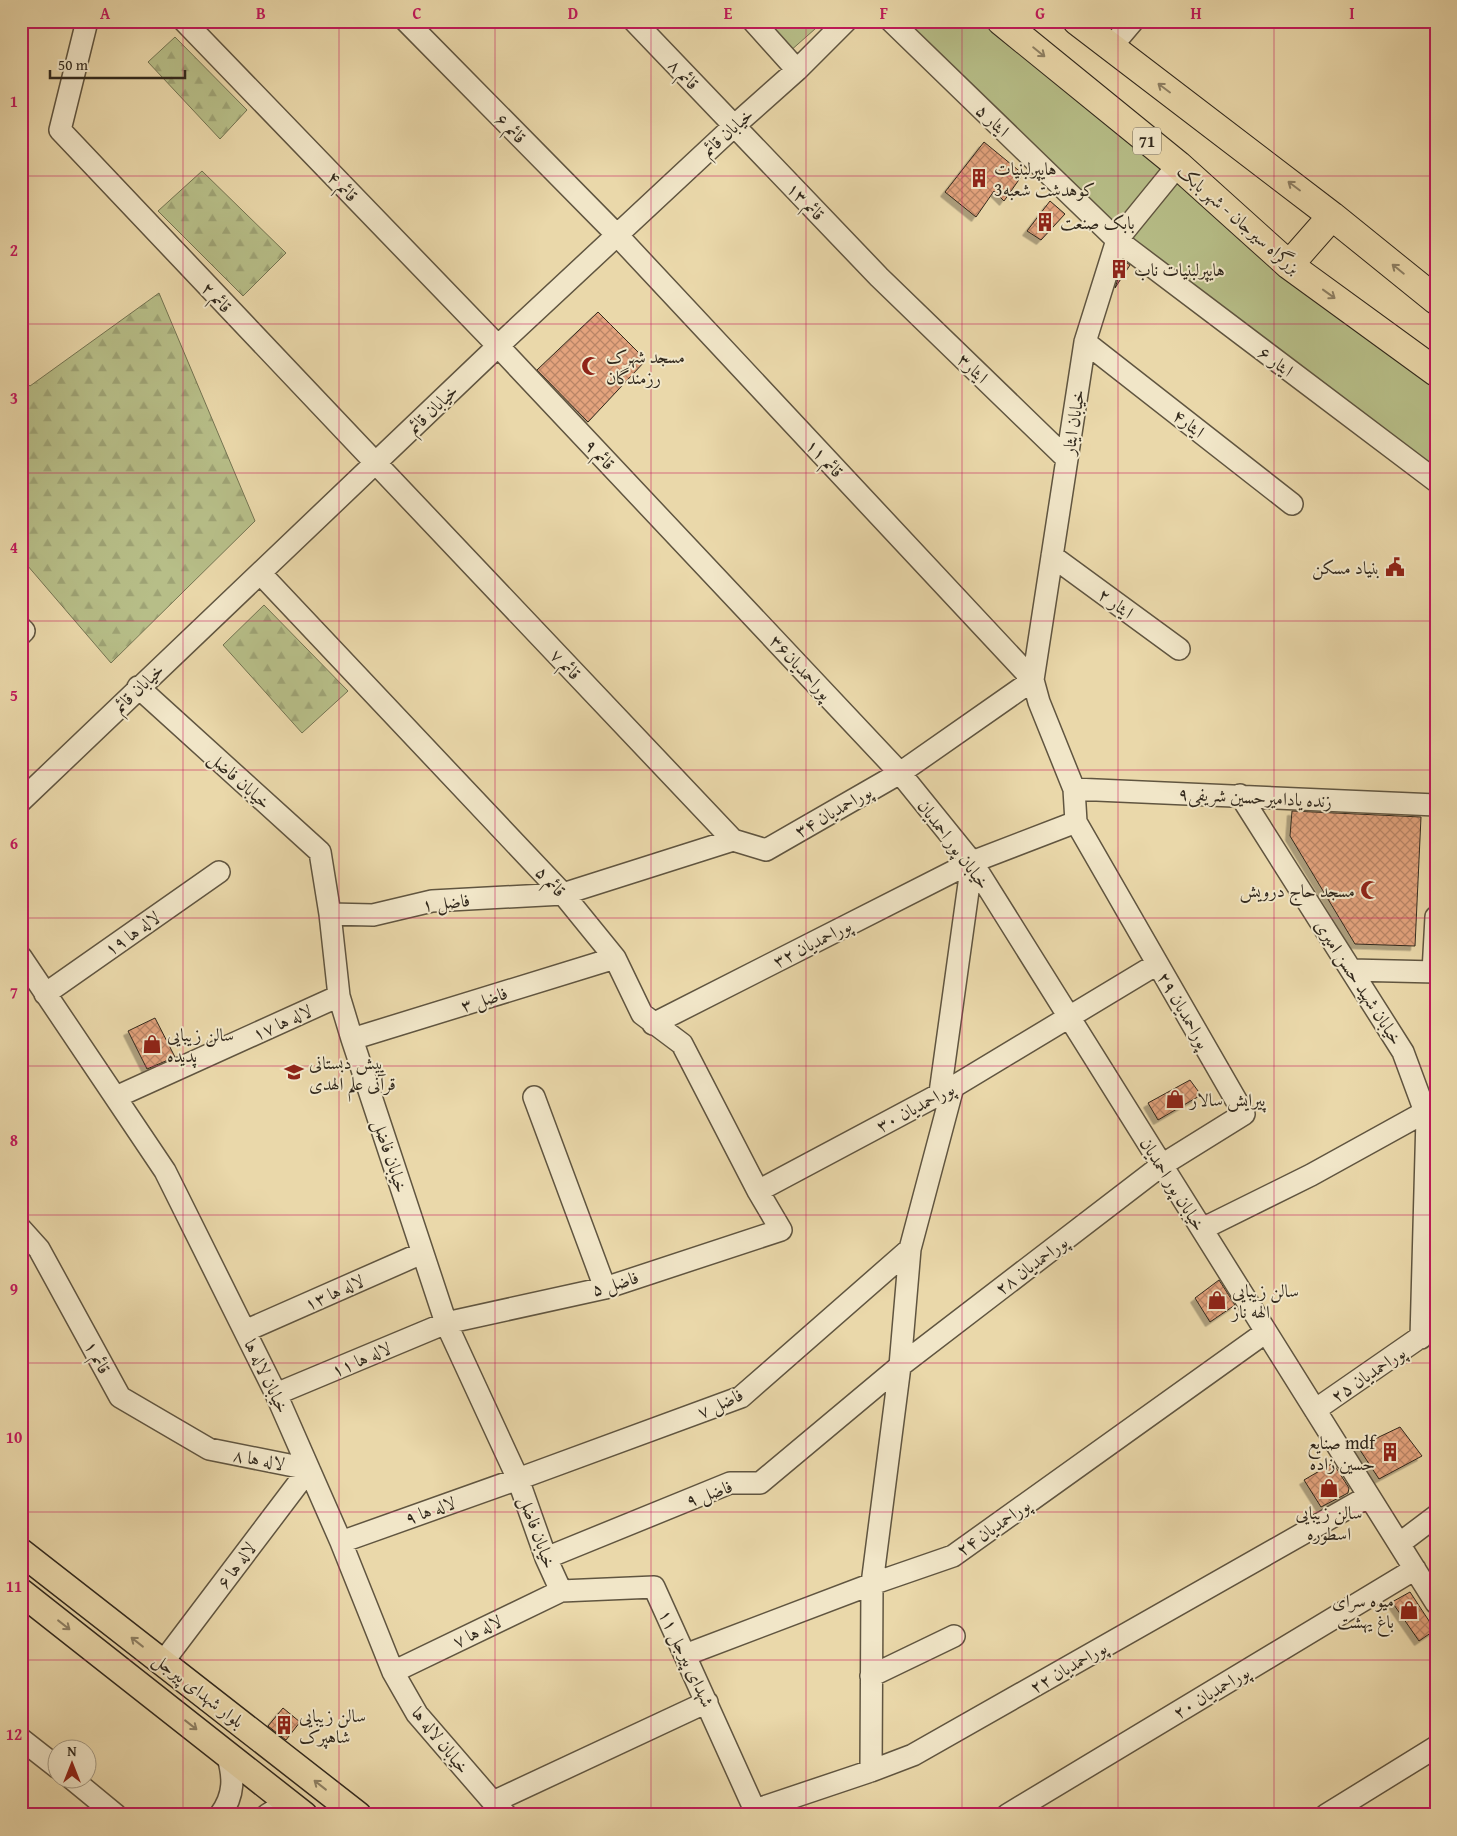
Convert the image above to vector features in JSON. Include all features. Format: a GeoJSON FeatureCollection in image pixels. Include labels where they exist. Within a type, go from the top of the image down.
{"type":"FeatureCollection","features":[{"type":"Feature","properties":{"kind":"highway","name":"بزرگراه سیرجان - شهر بابک"},"geometry":{"type":"LineString","coordinates":[[1001,21],[1178,166],[1289,265],[1436,372]]}},
{"type":"Feature","properties":{"kind":"highway"},"geometry":{"type":"LineString","coordinates":[[1077,21],[1332,216],[1436,300]]}},
{"type":"Feature","properties":{"kind":"highway"},"geometry":{"type":"LineString","coordinates":[[1289,265],[1332,216]]}},
{"type":"Feature","properties":{"kind":"main road","name":"بلوار شهدای پیرجل"},"geometry":{"type":"LineString","coordinates":[[27,1562],[163,1662],[358,1815]]}},
{"type":"Feature","properties":{"kind":"main road","name":"بلوار شهدای پیرجل"},"geometry":{"type":"LineString","coordinates":[[21,1592],[228,1754],[286,1810]]}},
{"type":"Feature","properties":{"kind":"street","name":"قائم ۲"},"geometry":{"type":"LineString","coordinates":[[87,21],[60,130],[375,464]]}},
{"type":"Feature","properties":{"kind":"street","name":"قائم ۶"},"geometry":{"type":"LineString","coordinates":[[406,21],[617,235]]}},
{"type":"Feature","properties":{"kind":"street","name":"قائم ۸"},"geometry":{"type":"LineString","coordinates":[[634,21],[734,126]]}},
{"type":"Feature","properties":{"kind":"street"},"geometry":{"type":"LineString","coordinates":[[753,21],[797,70]]}},
{"type":"Feature","properties":{"kind":"street","name":"خیابان قائم"},"geometry":{"type":"LineString","coordinates":[[21,801],[498,346],[734,126],[797,70],[846,21]]}},
{"type":"Feature","properties":{"kind":"street","name":"ایثار ۵"},"geometry":{"type":"LineString","coordinates":[[892,21],[1117,240]]}},
{"type":"Feature","properties":{"kind":"street"},"geometry":{"type":"LineString","coordinates":[[1111,47],[1133,21]]}},
{"type":"Feature","properties":{"kind":"street","name":"قائم ۴"},"geometry":{"type":"LineString","coordinates":[[185,24],[498,346]]}},
{"type":"Feature","properties":{"kind":"street","name":"قائم ۱۳"},"geometry":{"type":"LineString","coordinates":[[734,126],[879,277]]}},
{"type":"Feature","properties":{"kind":"street","name":"خیابان ایثار"},"geometry":{"type":"LineString","coordinates":[[1076,822],[1074,789],[1039,702],[1033,680],[1085,342],[1117,240],[1178,166]]}},
{"type":"Feature","properties":{"kind":"street","name":"قائم ۱۱"},"geometry":{"type":"LineString","coordinates":[[617,235],[1033,680]]}},
{"type":"Feature","properties":{"kind":"street","name":"ایثار ۶"},"geometry":{"type":"LineString","coordinates":[[1117,240],[1436,482]]}},
{"type":"Feature","properties":{"kind":"street","name":"ایثار۳"},"geometry":{"type":"LineString","coordinates":[[879,277],[1067,459]]}},
{"type":"Feature","properties":{"kind":"street","name":"ایثار۴"},"geometry":{"type":"LineString","coordinates":[[1085,342],[1292,504]]}},
{"type":"Feature","properties":{"kind":"street","name":"قائم ۹"},"geometry":{"type":"LineString","coordinates":[[498,346],[702,562]]}},
{"type":"Feature","properties":{"kind":"street","name":"قائم ۷"},"geometry":{"type":"LineString","coordinates":[[375,464],[733,840],[766,850]]}},
{"type":"Feature","properties":{"kind":"street","name":"ایثار ۲"},"geometry":{"type":"LineString","coordinates":[[1052,556],[1179,649]]}},
{"type":"Feature","properties":{"kind":"street","name":"پوراحمدیان۳۶"},"geometry":{"type":"LineString","coordinates":[[702,562],[900,773]]}},
{"type":"Feature","properties":{"kind":"street","name":"قائم ۵"},"geometry":{"type":"LineString","coordinates":[[260,573],[563,894],[615,958],[642,1014],[682,1044],[758,1191],[781,1230]]}},
{"type":"Feature","properties":{"kind":"street"},"geometry":{"type":"LineString","coordinates":[[21,628],[24,631],[21,634]]}},
{"type":"Feature","properties":{"kind":"street","name":"پوراحمدیان ۳۴"},"geometry":{"type":"LineString","coordinates":[[766,850],[900,773],[1033,680]]}},
{"type":"Feature","properties":{"kind":"street","name":"خیابان فاضل"},"geometry":{"type":"LineString","coordinates":[[138,688],[320,852],[330,914],[339,996],[352,1039],[446,1323],[518,1479],[546,1558],[561,1591]]}},
{"type":"Feature","properties":{"kind":"street","name":"خیابان پور احمدیان"},"geometry":{"type":"LineString","coordinates":[[900,773],[972,862],[1436,1603]]}},
{"type":"Feature","properties":{"kind":"street","name":"زنده یادامیرحسین شریفی۹"},"geometry":{"type":"LineString","coordinates":[[1074,789],[1436,805]]}},
{"type":"Feature","properties":{"kind":"street","name":"خیابان شهید حسن امیری"},"geometry":{"type":"LineString","coordinates":[[1240,796],[1403,1052],[1429,1116]]}},
{"type":"Feature","properties":{"kind":"street","name":"پوراحمدیان ۳۲"},"geometry":{"type":"LineString","coordinates":[[653,1024],[972,862],[1076,822]]}},
{"type":"Feature","properties":{"kind":"street","name":"پوراحمدیان ۲۹"},"geometry":{"type":"LineString","coordinates":[[1076,822],[1244,1114],[1162,1165]]}},
{"type":"Feature","properties":{"kind":"street","name":"فاضل ۱"},"geometry":{"type":"LineString","coordinates":[[330,914],[373,915],[432,901],[563,894],[733,840]]}},
{"type":"Feature","properties":{"kind":"street"},"geometry":{"type":"LineString","coordinates":[[871,1771],[872,1584],[900,1366],[910,1249],[947,1090],[972,862]]}},
{"type":"Feature","properties":{"kind":"street","name":"لاله ها ۱۹"},"geometry":{"type":"LineString","coordinates":[[45,994],[219,872]]}},
{"type":"Feature","properties":{"kind":"street"},"geometry":{"type":"LineString","coordinates":[[1351,970],[1434,972],[1436,918]]}},
{"type":"Feature","properties":{"kind":"street","name":"خیابان لاله ها"},"geometry":{"type":"LineString","coordinates":[[21,957],[165,1171],[276,1394],[341,1542],[392,1672],[417,1714],[498,1810]]}},
{"type":"Feature","properties":{"kind":"street","name":"فاضل ۳"},"geometry":{"type":"LineString","coordinates":[[352,1039],[615,958]]}},
{"type":"Feature","properties":{"kind":"street","name":"پوراحمدیان ۳۰"},"geometry":{"type":"LineString","coordinates":[[758,1191],[947,1090],[1158,964]]}},
{"type":"Feature","properties":{"kind":"street","name":"لاله ها ۱۷"},"geometry":{"type":"LineString","coordinates":[[116,1097],[339,996]]}},
{"type":"Feature","properties":{"kind":"street"},"geometry":{"type":"LineString","coordinates":[[534,1097],[606,1288]]}},
{"type":"Feature","properties":{"kind":"street"},"geometry":{"type":"LineString","coordinates":[[1202,1229],[1429,1116],[1428,1332]]}},
{"type":"Feature","properties":{"kind":"street","name":"پوراحمدیان ۲۸"},"geometry":{"type":"LineString","coordinates":[[900,1366],[1162,1165]]}},
{"type":"Feature","properties":{"kind":"street","name":"قائم ۱"},"geometry":{"type":"LineString","coordinates":[[21,1229],[40,1249],[120,1397],[209,1449]]}},
{"type":"Feature","properties":{"kind":"street","name":"فاضل ۵"},"geometry":{"type":"LineString","coordinates":[[446,1323],[606,1288],[781,1230]]}},
{"type":"Feature","properties":{"kind":"street","name":"فاضل ۷"},"geometry":{"type":"LineString","coordinates":[[518,1479],[742,1397],[910,1249]]}},
{"type":"Feature","properties":{"kind":"street","name":"لاله ها ۱۳"},"geometry":{"type":"LineString","coordinates":[[245,1331],[422,1253]]}},
{"type":"Feature","properties":{"kind":"street","name":"لاله ها ۱۱"},"geometry":{"type":"LineString","coordinates":[[276,1394],[446,1323]]}},
{"type":"Feature","properties":{"kind":"street","name":"پوراحمدیان ۲۴"},"geometry":{"type":"LineString","coordinates":[[685,1655],[872,1584],[953,1556],[1266,1332]]}},
{"type":"Feature","properties":{"kind":"street","name":"پوراحمدیان ۲۵"},"geometry":{"type":"LineString","coordinates":[[1315,1410],[1428,1332]]}},
{"type":"Feature","properties":{"kind":"street","name":"فاضل ۹"},"geometry":{"type":"LineString","coordinates":[[546,1558],[730,1483],[760,1483],[900,1366]]}},
{"type":"Feature","properties":{"kind":"street","name":"لاله ها ۸"},"geometry":{"type":"LineString","coordinates":[[209,1449],[309,1469]]}},
{"type":"Feature","properties":{"kind":"street","name":"لاله ها ۶"},"geometry":{"type":"LineString","coordinates":[[163,1662],[309,1469]]}},
{"type":"Feature","properties":{"kind":"street","name":"لاله ها ۹"},"geometry":{"type":"LineString","coordinates":[[341,1542],[518,1479]]}},
{"type":"Feature","properties":{"kind":"street","name":"پوراحمدیان ۲۲"},"geometry":{"type":"LineString","coordinates":[[756,1812],[913,1755],[1369,1496]]}},
{"type":"Feature","properties":{"kind":"street"},"geometry":{"type":"LineString","coordinates":[[1399,1544],[1436,1516]]}},
{"type":"Feature","properties":{"kind":"street","name":"پوراحمدیان ۲۰"},"geometry":{"type":"LineString","coordinates":[[1007,1815],[1415,1569]]}},
{"type":"Feature","properties":{"kind":"street","name":"شهدای پیرجل ۱۱"},"geometry":{"type":"LineString","coordinates":[[561,1591],[654,1587],[756,1812]]}},
{"type":"Feature","properties":{"kind":"street","name":"لاله ها ۷"},"geometry":{"type":"LineString","coordinates":[[392,1672],[561,1591]]}},
{"type":"Feature","properties":{"kind":"street"},"geometry":{"type":"LineString","coordinates":[[871,1676],[954,1636]]}},
{"type":"Feature","properties":{"kind":"street"},"geometry":{"type":"LineString","coordinates":[[498,1810],[707,1702]]}},
{"type":"Feature","properties":{"kind":"street"},"geometry":{"type":"LineString","coordinates":[[21,1739],[48,1760]]}},
{"type":"Feature","properties":{"kind":"street"},"geometry":{"type":"LineString","coordinates":[[1326,1815],[1436,1747]]}},
{"type":"Feature","properties":{"kind":"street"},"geometry":{"type":"LineString","coordinates":[[220,1815],[228,1805],[232,1784],[232,1770],[228,1754]]}},
{"type":"Feature","properties":{"kind":"street"},"geometry":{"type":"LineString","coordinates":[[83,1788],[116,1815]]}},
{"type":"Feature","properties":{"kind":"green space"},"geometry":{"type":"Polygon","coordinates":[[[761,21],[824,21],[789,52],[761,21]]]}},
{"type":"Feature","properties":{"kind":"green space"},"geometry":{"type":"Polygon","coordinates":[[[903,21],[991,21],[1168,168],[1115,231],[903,21]]]}},
{"type":"Feature","properties":{"kind":"green space"},"geometry":{"type":"Polygon","coordinates":[[[175,37],[247,110],[220,139],[148,62],[175,37]]]}},
{"type":"Feature","properties":{"kind":"green space"},"geometry":{"type":"Polygon","coordinates":[[[202,171],[286,253],[243,296],[158,211],[202,171]]]}},
{"type":"Feature","properties":{"kind":"green space"},"geometry":{"type":"Polygon","coordinates":[[[1179,175],[1436,381],[1436,474],[1129,239],[1179,175]]]}},
{"type":"Feature","properties":{"kind":"green space"},"geometry":{"type":"Polygon","coordinates":[[[159,293],[255,521],[111,663],[21,558],[21,379],[30,386],[159,293]]]}},
{"type":"Feature","properties":{"kind":"green space"},"geometry":{"type":"Polygon","coordinates":[[[264,605],[348,691],[302,733],[223,645],[264,605]]]}},
{"type":"Feature","properties":{"kind":"building","name":"هایپرلبنیات کوهدشت شعبه3"},"geometry":{"type":"Polygon","coordinates":[[[984,142],[1023,174],[1004,201],[994,191],[976,217],[945,192],[984,142]]]}},
{"type":"Feature","properties":{"kind":"building","name":"بابک صنعت"},"geometry":{"type":"Polygon","coordinates":[[[1050,201],[1065,214],[1041,240],[1027,231],[1050,201]]]}},
{"type":"Feature","properties":{"kind":"building"},"geometry":{"type":"Polygon","coordinates":[[[1124,261],[1130,265],[1115,288],[1124,261]]]}},
{"type":"Feature","properties":{"kind":"building","name":"مسجد شهرک رزمندگان"},"geometry":{"type":"Polygon","coordinates":[[[598,312],[646,360],[588,422],[537,370],[598,312]]]}},
{"type":"Feature","properties":{"kind":"building","name":"مسجد حاج درویش"},"geometry":{"type":"Polygon","coordinates":[[[1292,811],[1421,817],[1415,946],[1355,944],[1290,836],[1292,811]]]}},
{"type":"Feature","properties":{"kind":"building","name":"سالن زیبایی پدیده"},"geometry":{"type":"Polygon","coordinates":[[[155,1018],[175,1057],[147,1069],[128,1031],[155,1018]]]}},
{"type":"Feature","properties":{"kind":"building","name":"پیرایش سالار"},"geometry":{"type":"Polygon","coordinates":[[[1190,1080],[1201,1095],[1158,1120],[1148,1103],[1190,1080]]]}},
{"type":"Feature","properties":{"kind":"building","name":"سالن زیبایی الهه ناز"},"geometry":{"type":"Polygon","coordinates":[[[1219,1280],[1235,1305],[1210,1322],[1195,1298],[1219,1280]]]}},
{"type":"Feature","properties":{"kind":"building","name":"صنایع mdf حسین زاده"},"geometry":{"type":"Polygon","coordinates":[[[1400,1427],[1422,1456],[1379,1479],[1358,1447],[1400,1427]]]}},
{"type":"Feature","properties":{"kind":"building","name":"سالن زیبایی اسطوره"},"geometry":{"type":"Polygon","coordinates":[[[1333,1463],[1349,1488],[1348,1493],[1321,1507],[1304,1480],[1333,1463]]]}},
{"type":"Feature","properties":{"kind":"building","name":"میوه سرای باغ یهشت"},"geometry":{"type":"Polygon","coordinates":[[[1410,1592],[1435,1630],[1419,1641],[1392,1602],[1410,1592]]]}},
{"type":"Feature","properties":{"kind":"building","name":"سالن زیبایی شاهپرک"},"geometry":{"type":"Polygon","coordinates":[[[283,1708],[300,1722],[286,1740],[268,1726],[283,1708]]]}},
{"type":"Feature","properties":{"kind":"place","name":"هایپرلبنیات کوهدشت شعبه3"},"geometry":{"type":"Point","coordinates":[979,178]}},
{"type":"Feature","properties":{"kind":"place","name":"بابک صنعت"},"geometry":{"type":"Point","coordinates":[1045,222]}},
{"type":"Feature","properties":{"kind":"place","name":"هایپرلبنیات ناب"},"geometry":{"type":"Point","coordinates":[1119,269]}},
{"type":"Feature","properties":{"kind":"place","name":"مسجد شهرک رزمندگان"},"geometry":{"type":"Point","coordinates":[591,366]}},
{"type":"Feature","properties":{"kind":"place","name":"بنیاد مسکن"},"geometry":{"type":"Point","coordinates":[1395,567]}},
{"type":"Feature","properties":{"kind":"place","name":"مسجد حاج درویش"},"geometry":{"type":"Point","coordinates":[1370,890]}},
{"type":"Feature","properties":{"kind":"place","name":"سالن زیبایی پدیده"},"geometry":{"type":"Point","coordinates":[152,1044]}},
{"type":"Feature","properties":{"kind":"place","name":"پیش دبستانی قرآنی علم الهدی"},"geometry":{"type":"Point","coordinates":[294,1072]}},
{"type":"Feature","properties":{"kind":"place","name":"پیرایش سالار"},"geometry":{"type":"Point","coordinates":[1175,1099]}},
{"type":"Feature","properties":{"kind":"place","name":"سالن زیبایی الهه ناز"},"geometry":{"type":"Point","coordinates":[1217,1300]}},
{"type":"Feature","properties":{"kind":"place","name":"صنایع mdf حسین زاده"},"geometry":{"type":"Point","coordinates":[1390,1452]}},
{"type":"Feature","properties":{"kind":"place","name":"سالن زیبایی اسطوره"},"geometry":{"type":"Point","coordinates":[1329,1488]}},
{"type":"Feature","properties":{"kind":"place","name":"میوه سرای باغ یهشت"},"geometry":{"type":"Point","coordinates":[1409,1610]}},
{"type":"Feature","properties":{"kind":"place","name":"سالن زیبایی شاهپرک"},"geometry":{"type":"Point","coordinates":[284,1725]}}]}
